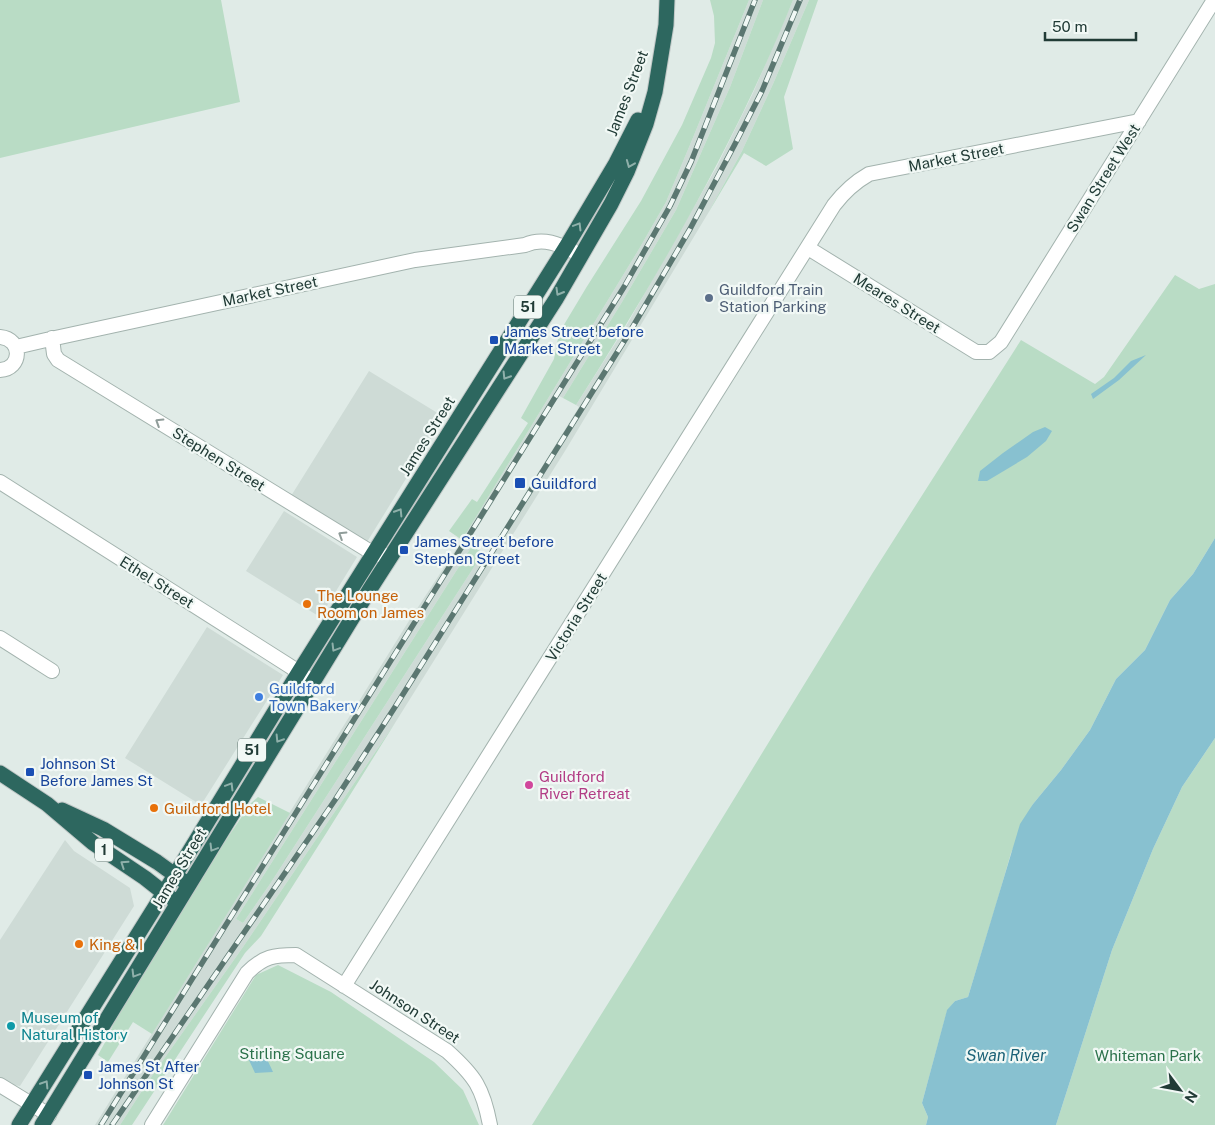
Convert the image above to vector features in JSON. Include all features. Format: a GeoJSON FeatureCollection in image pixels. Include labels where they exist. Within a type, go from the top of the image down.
{"type":"FeatureCollection","features":[{"type":"Feature","properties":{"kind":"highway","name":"51"},"geometry":{"type":"LineString","coordinates":[[662,50],[667,0]]}},
{"type":"Feature","properties":{"kind":"highway","name":"James Street"},"geometry":{"type":"LineString","coordinates":[[19,1125],[616,163],[636,124],[650,90],[662,50]]}},
{"type":"Feature","properties":{"kind":"highway","name":"James Street"},"geometry":{"type":"LineString","coordinates":[[46,1120],[370,589],[556,299],[611,204],[627,172],[646,124],[655,92],[662,50]]}},
{"type":"Feature","properties":{"kind":"highway"},"geometry":{"type":"LineString","coordinates":[[484,378],[507,351],[524,323],[532,319],[542,320]]}},
{"type":"Feature","properties":{"kind":"highway","name":"1"},"geometry":{"type":"LineString","coordinates":[[0,773],[47,804],[93,843],[179,902]]}},
{"type":"Feature","properties":{"kind":"highway","name":"1"},"geometry":{"type":"LineString","coordinates":[[47,804],[104,829],[190,885]]}},
{"type":"Feature","properties":{"kind":"street","name":"Swan Street West"},"geometry":{"type":"LineString","coordinates":[[989,352],[1000,342],[1214,0]]}},
{"type":"Feature","properties":{"kind":"street","name":"Market Street"},"geometry":{"type":"LineString","coordinates":[[808,248],[841,196],[869,174],[1139,121]]}},
{"type":"Feature","properties":{"kind":"street","name":"Market Street"},"geometry":{"type":"LineString","coordinates":[[16,347],[415,260],[525,245],[532,249],[563,251],[578,260]]}},
{"type":"Feature","properties":{"kind":"street","name":"Meares Street"},"geometry":{"type":"LineString","coordinates":[[808,248],[976,352],[989,352]]}},
{"type":"Feature","properties":{"kind":"street","name":"Victoria Street"},"geometry":{"type":"LineString","coordinates":[[344,986],[808,248]]}},
{"type":"Feature","properties":{"kind":"street"},"geometry":{"type":"LineString","coordinates":[[0,337],[8,338],[13,342],[17,354],[16,361],[11,366],[0,370]]}},
{"type":"Feature","properties":{"kind":"street","name":"Stephen Street"},"geometry":{"type":"LineString","coordinates":[[52,338],[54,354],[58,360],[374,554]]}},
{"type":"Feature","properties":{"kind":"street","name":"Ethel Street"},"geometry":{"type":"LineString","coordinates":[[0,482],[314,682]]}},
{"type":"Feature","properties":{"kind":"street"},"geometry":{"type":"LineString","coordinates":[[374,554],[385,555],[399,544]]}},
{"type":"Feature","properties":{"kind":"street"},"geometry":{"type":"LineString","coordinates":[[0,638],[52,671]]}},
{"type":"Feature","properties":{"kind":"street","name":"Johnson Street"},"geometry":{"type":"LineString","coordinates":[[152,1125],[247,973],[265,958],[290,955],[296,955],[447,1051],[464,1066],[478,1084],[486,1103],[490,1125]]}},
{"type":"Feature","properties":{"kind":"street"},"geometry":{"type":"LineString","coordinates":[[0,1085],[32,1104],[46,1120]]}},
{"type":"Feature","properties":{"kind":"shaded area"},"geometry":{"type":"Polygon","coordinates":[[[749,0],[763,0],[730,87],[676,210],[563,398],[559,396],[468,543],[472,546],[236,919],[243,923],[270,884],[483,553],[487,555],[579,407],[576,405],[625,328],[716,168],[753,93],[793,0],[809,0],[742,151],[707,215],[565,451],[395,723],[120,1125],[95,1125],[407,624],[462,540],[639,249],[666,202],[749,0]]]}},
{"type":"Feature","properties":{"kind":"shaded area"},"geometry":{"type":"Polygon","coordinates":[[[369,371],[444,417],[367,542],[291,496],[369,371]]]}},
{"type":"Feature","properties":{"kind":"shaded area"},"geometry":{"type":"Polygon","coordinates":[[[284,511],[357,557],[320,617],[246,571],[284,511]]]}},
{"type":"Feature","properties":{"kind":"shaded area"},"geometry":{"type":"Polygon","coordinates":[[[207,627],[283,675],[201,805],[125,758],[207,627]]]}},
{"type":"Feature","properties":{"kind":"shaded area"},"geometry":{"type":"Polygon","coordinates":[[[65,840],[74,851],[130,888],[134,906],[20,1086],[13,1085],[0,1077],[0,940],[65,840]]]}},
{"type":"Feature","properties":{"kind":"green space"},"geometry":{"type":"Polygon","coordinates":[[[0,0],[221,0],[240,102],[0,158],[0,0]]]}},
{"type":"Feature","properties":{"kind":"green space"},"geometry":{"type":"Polygon","coordinates":[[[710,0],[749,0],[666,202],[462,540],[449,531],[472,499],[477,502],[528,423],[521,418],[554,359],[559,333],[641,201],[682,125],[711,58],[715,43],[714,16],[710,0]]]}},
{"type":"Feature","properties":{"kind":"green space"},"geometry":{"type":"Polygon","coordinates":[[[763,0],[793,0],[771,53],[721,157],[666,258],[576,405],[563,398],[676,210],[730,87],[763,0]]]}},
{"type":"Feature","properties":{"kind":"green space"},"geometry":{"type":"Polygon","coordinates":[[[809,0],[818,0],[784,97],[793,149],[766,166],[744,153],[707,215],[742,151],[809,0]]]}},
{"type":"Feature","properties":{"kind":"green space"},"geometry":{"type":"Polygon","coordinates":[[[1175,275],[1199,289],[1215,284],[1215,538],[1193,574],[1170,600],[1145,650],[1116,679],[1090,730],[1033,804],[1011,853],[968,997],[955,1001],[947,1011],[922,1103],[928,1117],[926,1125],[532,1125],[872,574],[1021,340],[1095,384],[1104,377],[1175,275]]]}},
{"type":"Feature","properties":{"kind":"green space"},"geometry":{"type":"Polygon","coordinates":[[[472,546],[483,553],[270,884],[243,923],[236,919],[472,546]]]}},
{"type":"Feature","properties":{"kind":"green space"},"geometry":{"type":"Polygon","coordinates":[[[395,723],[261,936],[245,953],[132,1125],[120,1125],[147,1083],[243,947],[395,723]]]}},
{"type":"Feature","properties":{"kind":"green space","name":"Whiteman Park"},"geometry":{"type":"Polygon","coordinates":[[[1215,738],[1215,1125],[1056,1125],[1112,950],[1153,849],[1182,787],[1215,738]]]}},
{"type":"Feature","properties":{"kind":"green space"},"geometry":{"type":"Polygon","coordinates":[[[258,797],[290,813],[152,1034],[133,1022],[108,1062],[98,1055],[115,1020],[224,843],[251,803],[258,797]]]}},
{"type":"Feature","properties":{"kind":"green space","name":"Stirling Square"},"geometry":{"type":"Polygon","coordinates":[[[278,965],[331,992],[434,1062],[463,1090],[479,1125],[163,1125],[256,975],[278,965]]]}},
{"type":"Feature","properties":{"kind":"water"},"geometry":{"type":"Polygon","coordinates":[[[1146,355],[1119,380],[1093,399],[1091,394],[1114,378],[1131,361],[1146,355]]]}},
{"type":"Feature","properties":{"kind":"water"},"geometry":{"type":"Polygon","coordinates":[[[1045,427],[1052,431],[1046,441],[1027,457],[987,481],[978,481],[980,471],[1033,432],[1045,427]]]}},
{"type":"Feature","properties":{"kind":"water","name":"Swan River"},"geometry":{"type":"Polygon","coordinates":[[[1215,538],[1215,738],[1182,787],[1153,849],[1112,950],[1056,1125],[926,1125],[928,1117],[922,1103],[947,1010],[955,1001],[968,997],[1020,824],[1033,804],[1090,730],[1116,679],[1145,650],[1170,600],[1193,574],[1215,538]]]}},
{"type":"Feature","properties":{"kind":"water"},"geometry":{"type":"Polygon","coordinates":[[[266,1057],[273,1072],[255,1073],[248,1058],[266,1057]]]}},
{"type":"Feature","properties":{"kind":"railway"},"geometry":{"type":"LineString","coordinates":[[101,1125],[624,287],[670,206],[691,162],[755,0]]}},
{"type":"Feature","properties":{"kind":"railway"},"geometry":{"type":"LineString","coordinates":[[112,1125],[335,800],[628,335],[690,229],[735,144],[762,91],[800,0]]}},
{"type":"Feature","properties":{"kind":"place","name":"Guildford Train Station Parking"},"geometry":{"type":"Point","coordinates":[709,298]}},
{"type":"Feature","properties":{"kind":"place","name":"James Street before Market Street"},"geometry":{"type":"Point","coordinates":[494,340]}},
{"type":"Feature","properties":{"kind":"place","name":"Guildford"},"geometry":{"type":"Point","coordinates":[520,483]}},
{"type":"Feature","properties":{"kind":"place","name":"James Street before Stephen Street"},"geometry":{"type":"Point","coordinates":[404,550]}},
{"type":"Feature","properties":{"kind":"place","name":"The Lounge Room on James"},"geometry":{"type":"Point","coordinates":[307,604]}},
{"type":"Feature","properties":{"kind":"place","name":"Guildford Town Bakery"},"geometry":{"type":"Point","coordinates":[259,697]}},
{"type":"Feature","properties":{"kind":"place","name":"Johnson St Before James St"},"geometry":{"type":"Point","coordinates":[30,772]}},
{"type":"Feature","properties":{"kind":"place","name":"Guildford River Retreat"},"geometry":{"type":"Point","coordinates":[529,785]}},
{"type":"Feature","properties":{"kind":"place","name":"Guildford Hotel"},"geometry":{"type":"Point","coordinates":[154,808]}},
{"type":"Feature","properties":{"kind":"place","name":"King & I"},"geometry":{"type":"Point","coordinates":[79,944]}},
{"type":"Feature","properties":{"kind":"place","name":"Museum of Natural History"},"geometry":{"type":"Point","coordinates":[11,1026]}},
{"type":"Feature","properties":{"kind":"place","name":"James St After Johnson St"},"geometry":{"type":"Point","coordinates":[88,1075]}}]}
